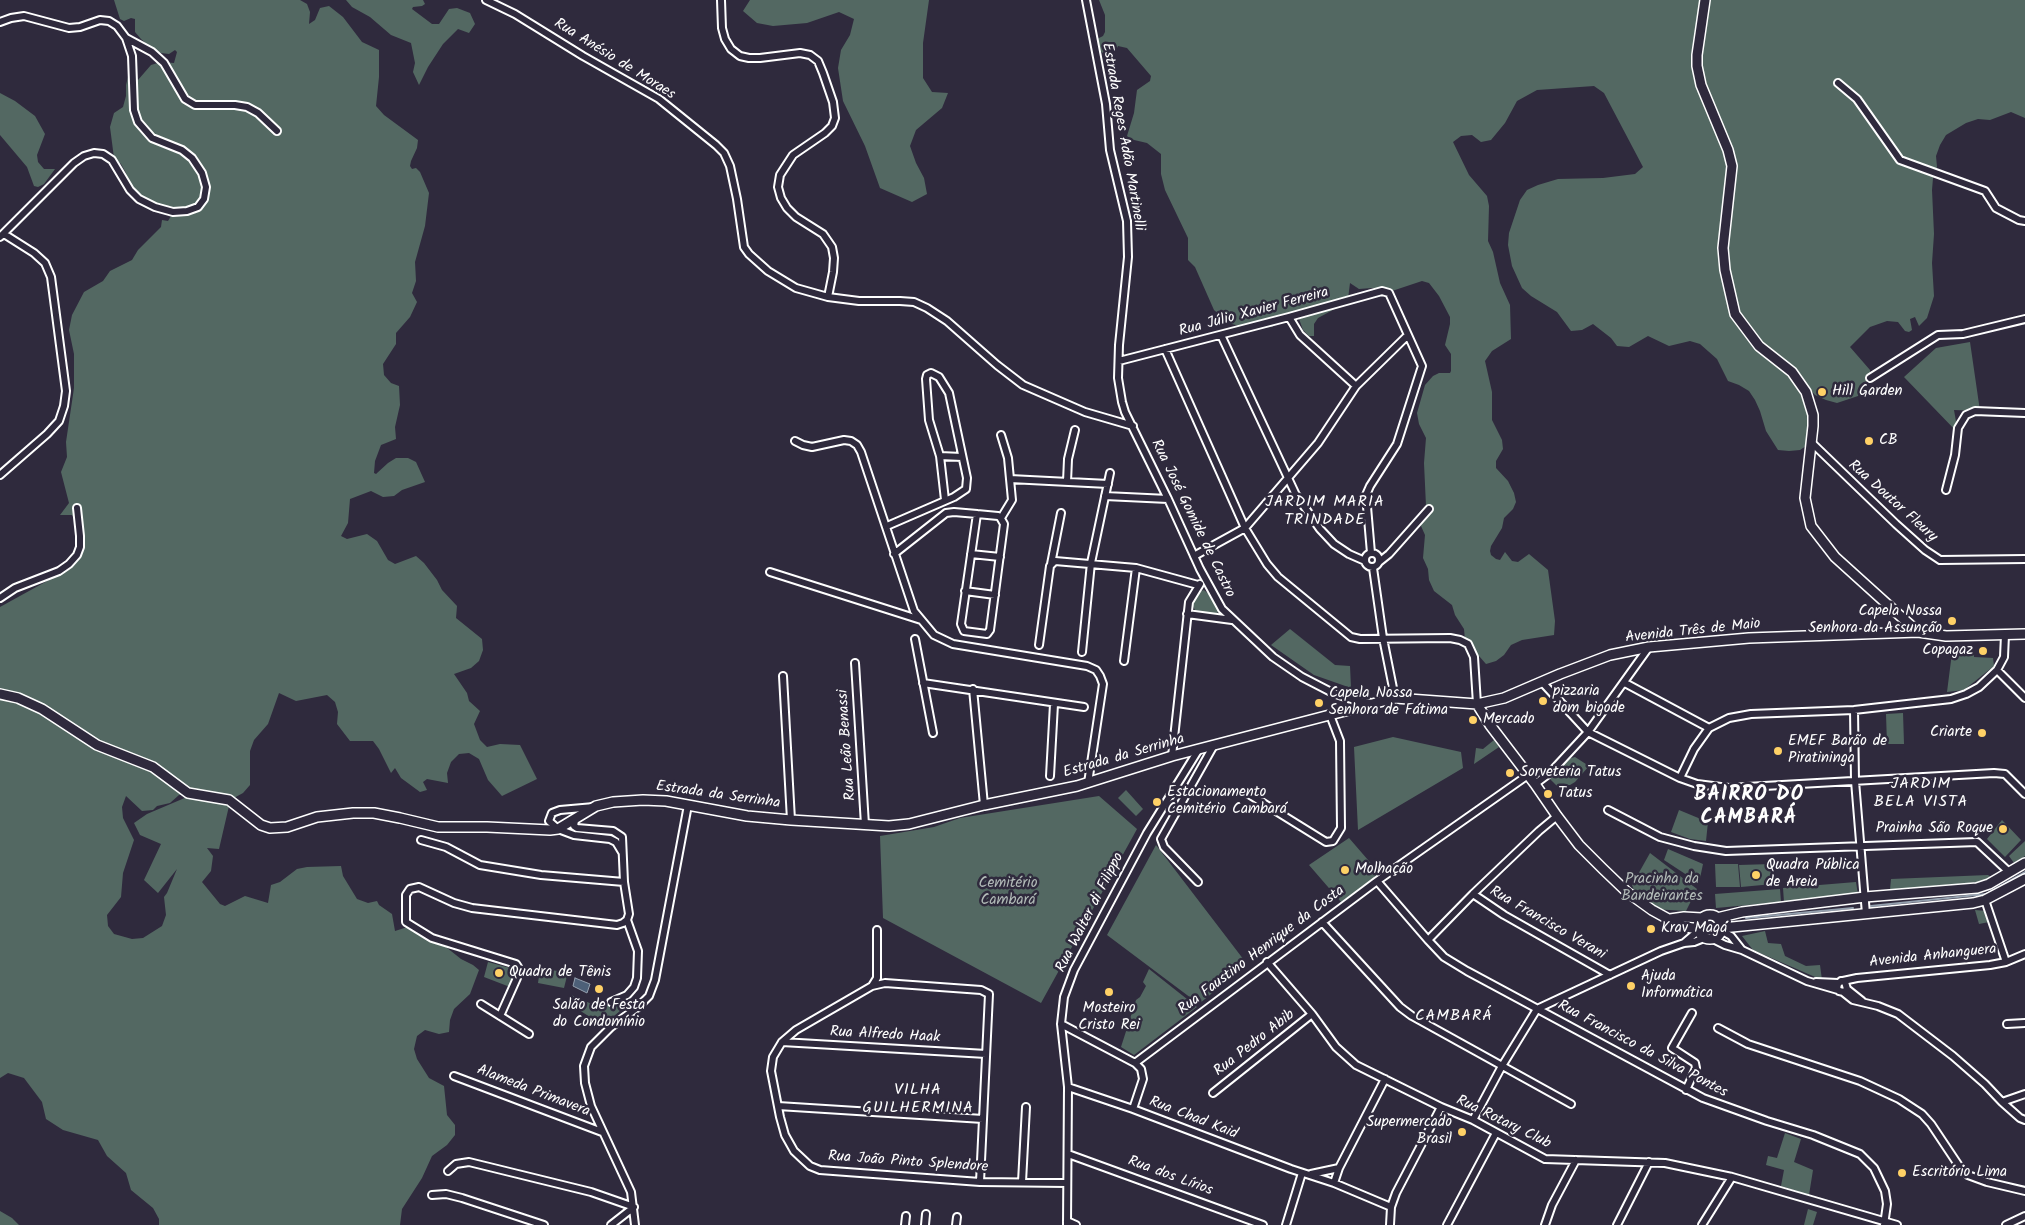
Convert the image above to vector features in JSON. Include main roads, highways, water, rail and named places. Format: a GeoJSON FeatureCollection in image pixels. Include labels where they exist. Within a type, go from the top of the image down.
{"type":"FeatureCollection","features":[{"type":"Feature","properties":{"kind":"water"},"geometry":{"type":"Polygon","coordinates":[[[575,978],[590,984],[587,993],[573,986],[575,978]]]}},
{"type":"Feature","properties":{"kind":"waterway"},"geometry":{"type":"LineString","coordinates":[[1871,906],[1986,894],[2025,872]]}},
{"type":"Feature","properties":{"kind":"waterway"},"geometry":{"type":"LineString","coordinates":[[1746,918],[1853,908]]}},
{"type":"Feature","properties":{"kind":"place","name":"Hill Garden"},"geometry":{"type":"Point","coordinates":[1822,392]}},
{"type":"Feature","properties":{"kind":"place","name":"CB"},"geometry":{"type":"Point","coordinates":[1869,441]}},
{"type":"Feature","properties":{"kind":"place","name":"Capela Nossa Senhora da Assunção"},"geometry":{"type":"Point","coordinates":[1952,621]}},
{"type":"Feature","properties":{"kind":"place","name":"Copagaz"},"geometry":{"type":"Point","coordinates":[1983,651]}},
{"type":"Feature","properties":{"kind":"place","name":"pizzaria dom bigode"},"geometry":{"type":"Point","coordinates":[1543,701]}},
{"type":"Feature","properties":{"kind":"place","name":"Capela Nossa Senhora de Fátima"},"geometry":{"type":"Point","coordinates":[1319,703]}},
{"type":"Feature","properties":{"kind":"place","name":"Mercado"},"geometry":{"type":"Point","coordinates":[1473,720]}},
{"type":"Feature","properties":{"kind":"place","name":"Criarte"},"geometry":{"type":"Point","coordinates":[1982,733]}},
{"type":"Feature","properties":{"kind":"place","name":"EMEF Barão de Piratininga"},"geometry":{"type":"Point","coordinates":[1778,751]}},
{"type":"Feature","properties":{"kind":"place","name":"Sorveteria Tatus"},"geometry":{"type":"Point","coordinates":[1510,773]}},
{"type":"Feature","properties":{"kind":"place","name":"Tatus"},"geometry":{"type":"Point","coordinates":[1548,794]}},
{"type":"Feature","properties":{"kind":"place","name":"Estacionamento Cemitério Cambará"},"geometry":{"type":"Point","coordinates":[1157,802]}},
{"type":"Feature","properties":{"kind":"place","name":"Prainha São Roque"},"geometry":{"type":"Point","coordinates":[2003,829]}},
{"type":"Feature","properties":{"kind":"place","name":"Molhação"},"geometry":{"type":"Point","coordinates":[1345,870]}},
{"type":"Feature","properties":{"kind":"place","name":"Quadra Pública de Areia"},"geometry":{"type":"Point","coordinates":[1756,875]}},
{"type":"Feature","properties":{"kind":"place","name":"Krav Magá"},"geometry":{"type":"Point","coordinates":[1651,929]}},
{"type":"Feature","properties":{"kind":"place","name":"Quadra de Tênis"},"geometry":{"type":"Point","coordinates":[499,973]}},
{"type":"Feature","properties":{"kind":"place","name":"Ajuda Informática"},"geometry":{"type":"Point","coordinates":[1631,986]}},
{"type":"Feature","properties":{"kind":"place","name":"Salão de Festa do Condomínio"},"geometry":{"type":"Point","coordinates":[599,989]}},
{"type":"Feature","properties":{"kind":"place","name":"Mosteiro Cristo Rei"},"geometry":{"type":"Point","coordinates":[1109,992]}},
{"type":"Feature","properties":{"kind":"place","name":"Supermercado Brasil"},"geometry":{"type":"Point","coordinates":[1462,1132]}},
{"type":"Feature","properties":{"kind":"place","name":"Escritório Lima"},"geometry":{"type":"Point","coordinates":[1902,1173]}},
{"type":"Feature","properties":{"kind":"district","name":"JARDIM MARIA TRINDADE"},"geometry":{"type":"Point","coordinates":[1325,512]}},
{"type":"Feature","properties":{"kind":"district","name":"JARDIM BELA VISTA"},"geometry":{"type":"Point","coordinates":[1921,794]}},
{"type":"Feature","properties":{"kind":"district","name":"BAIRRO DO CAMBARÁ"},"geometry":{"type":"Point","coordinates":[1749,808]}},
{"type":"Feature","properties":{"kind":"district","name":"CAMBARÁ"},"geometry":{"type":"Point","coordinates":[1454,1017]}},
{"type":"Feature","properties":{"kind":"district","name":"VILHA GUILHERMINA"},"geometry":{"type":"Point","coordinates":[918,1100]}},
{"type":"Feature","properties":{"kind":"park label","name":"Pracinha da Bandeirantes"},"geometry":{"type":"Point","coordinates":[1662,888]}},
{"type":"Feature","properties":{"kind":"park label","name":"Cemitério Cambará"},"geometry":{"type":"Point","coordinates":[1008,892]}}]}
